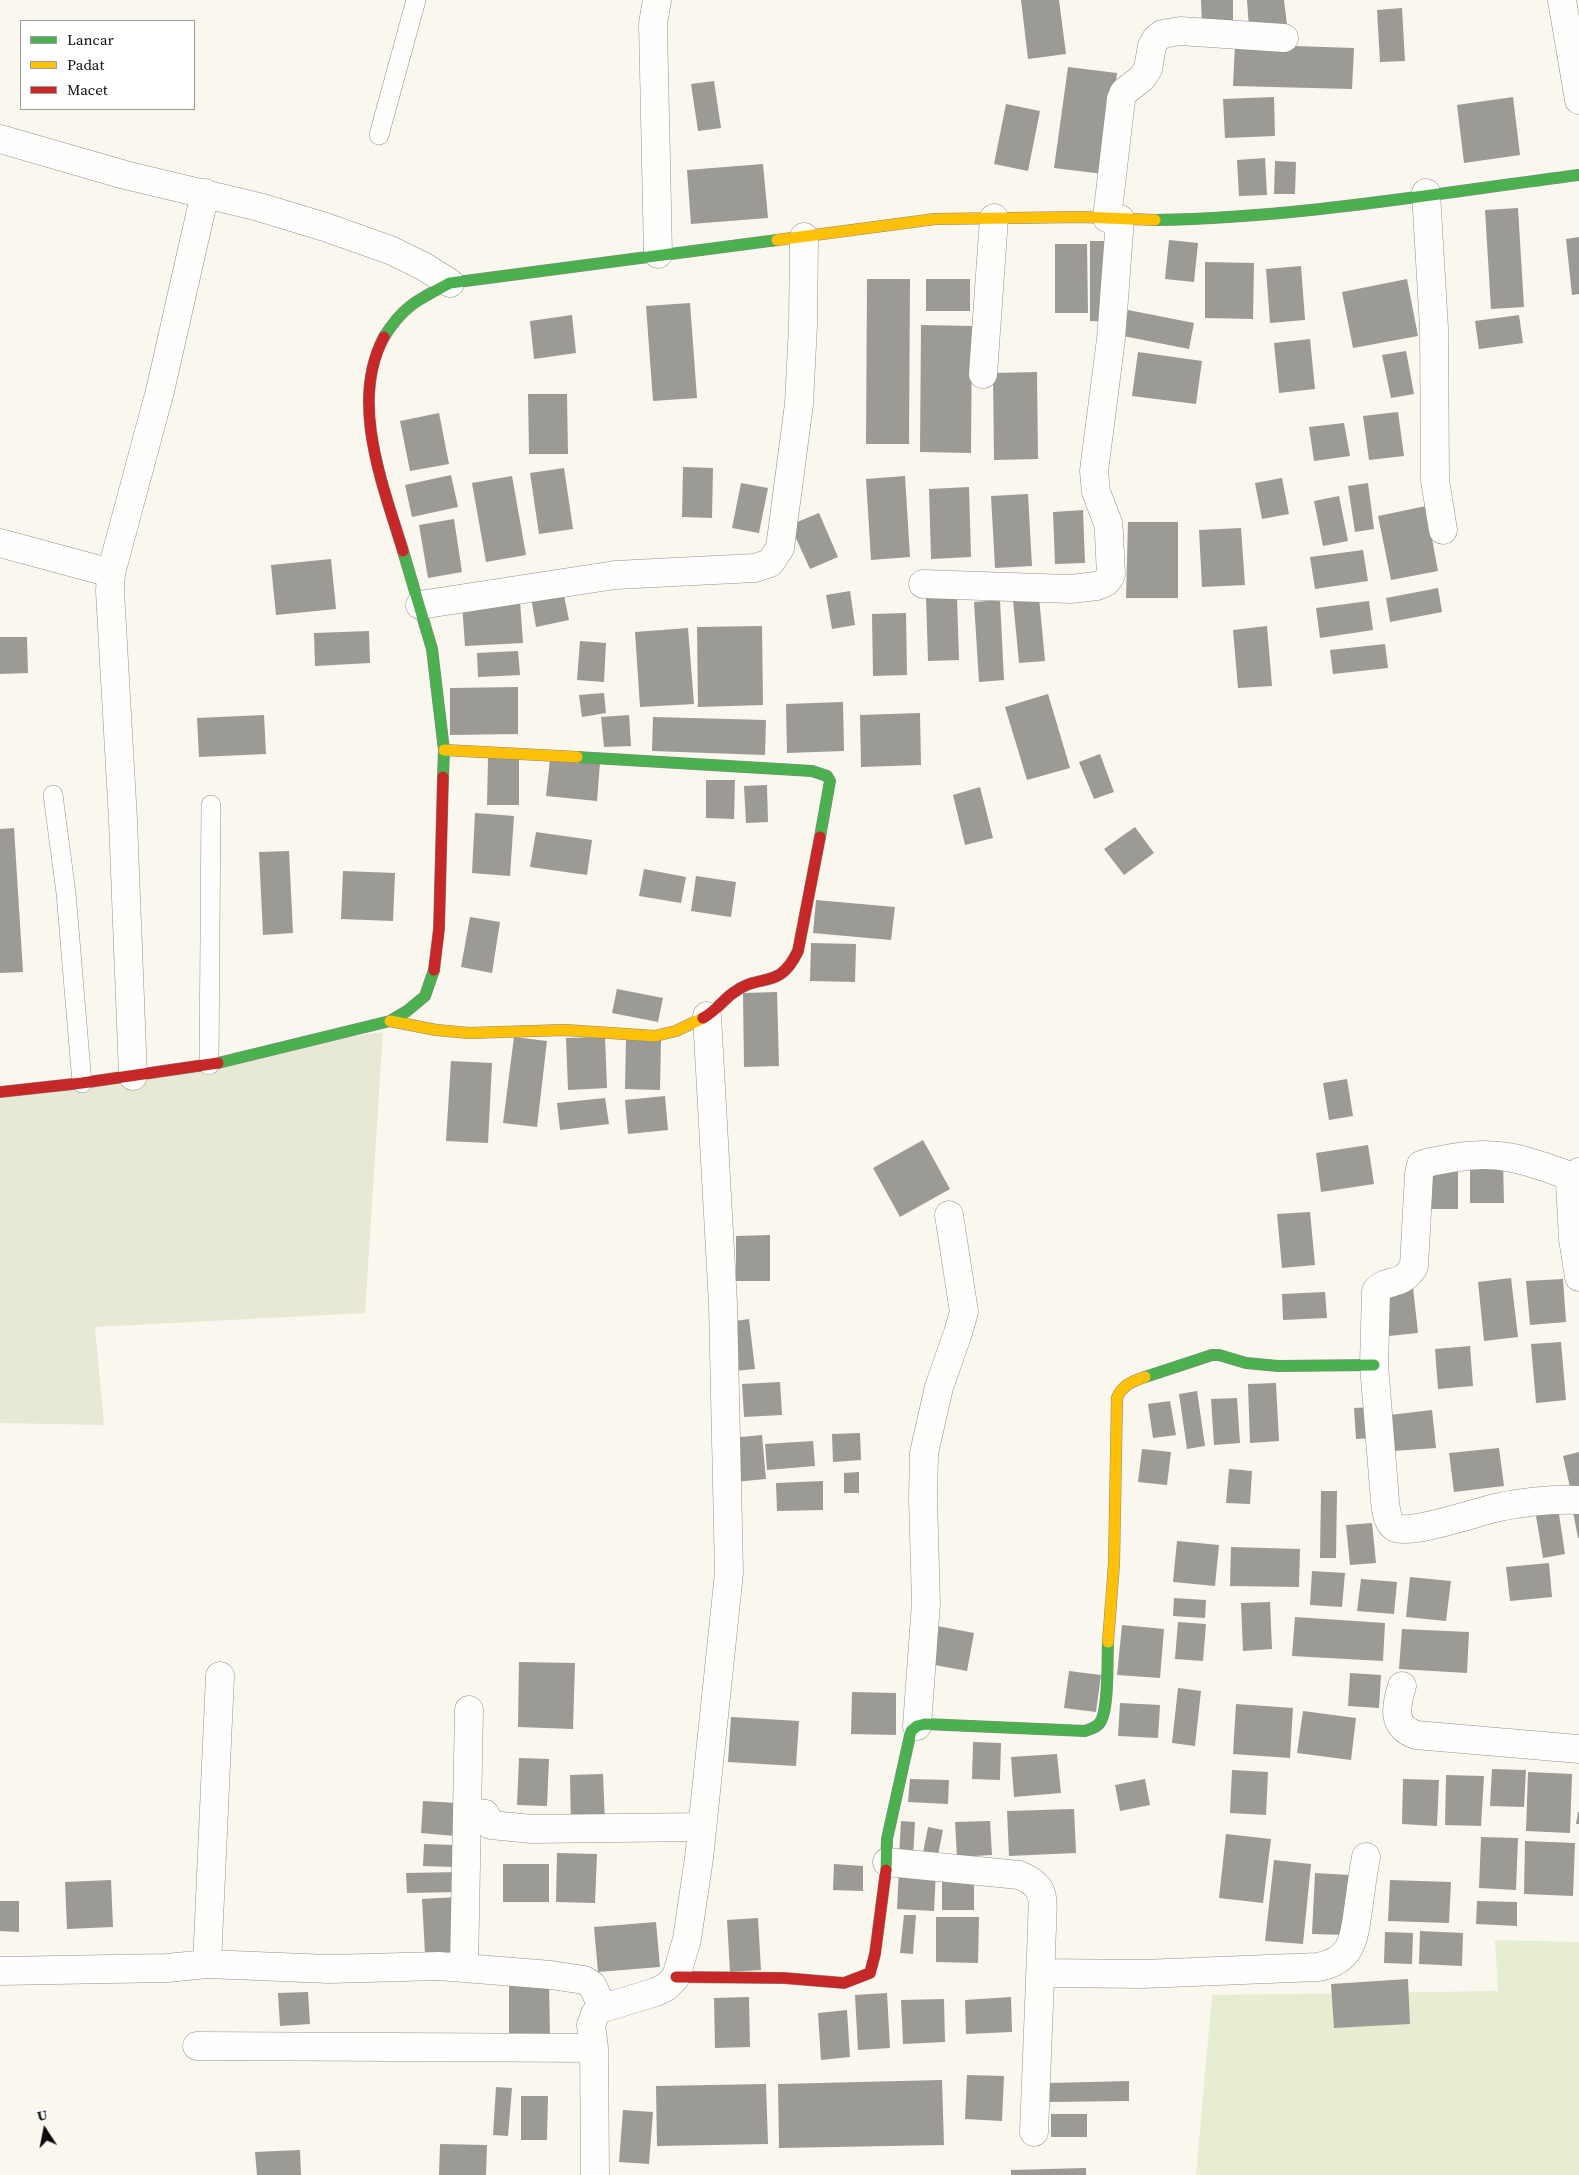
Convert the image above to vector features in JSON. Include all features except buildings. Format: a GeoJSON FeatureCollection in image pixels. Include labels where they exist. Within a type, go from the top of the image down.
{"type":"FeatureCollection","features":[{"type":"Feature","properties":{"kind":"street"},"geometry":{"type":"LineString","coordinates":[[657,0],[653,24],[658,254]]}},
{"type":"Feature","properties":{"kind":"street"},"geometry":{"type":"LineString","coordinates":[[1562,0],[1579,100]]}},
{"type":"Feature","properties":{"kind":"street"},"geometry":{"type":"LineString","coordinates":[[923,584],[1070,589],[1097,586],[1106,582],[1111,575],[1108,523],[1096,492],[1094,471],[1111,339],[1114,219],[1121,99],[1124,92],[1142,78],[1148,69],[1152,46],[1162,34],[1180,31],[1284,38]]}},
{"type":"Feature","properties":{"kind":"street"},"geometry":{"type":"LineString","coordinates":[[0,139],[125,175],[259,207],[381,246],[423,266],[450,283]]}},
{"type":"Feature","properties":{"kind":"street"},"geometry":{"type":"LineString","coordinates":[[0,1092],[82,1083],[209,1065],[390,1021],[407,1011],[425,996],[434,970],[439,929],[444,750],[432,650],[377,464],[370,427],[370,383],[373,360],[383,339],[396,320],[415,301],[450,283],[658,254],[935,219],[1217,219],[1296,211],[1579,175]]}},
{"type":"Feature","properties":{"kind":"street"},"geometry":{"type":"LineString","coordinates":[[133,1076],[124,829],[110,591],[111,573],[160,391],[206,193]]}},
{"type":"Feature","properties":{"kind":"street"},"geometry":{"type":"LineString","coordinates":[[1426,193],[1434,328],[1436,480],[1443,530]]}},
{"type":"Feature","properties":{"kind":"street"},"geometry":{"type":"LineString","coordinates":[[984,374],[994,218]]}},
{"type":"Feature","properties":{"kind":"street"},"geometry":{"type":"LineString","coordinates":[[420,605],[614,575],[755,568],[770,563],[780,548],[799,404],[803,325],[804,237]]}},
{"type":"Feature","properties":{"kind":"street"},"geometry":{"type":"LineString","coordinates":[[0,543],[111,573]]}},
{"type":"Feature","properties":{"kind":"street"},"geometry":{"type":"LineString","coordinates":[[390,1021],[436,1030],[469,1033],[565,1030],[655,1036],[676,1031],[706,1016],[734,992],[748,985],[780,976],[790,967],[798,951],[830,789],[830,781],[827,776],[812,771],[795,769],[444,750]]}},
{"type":"Feature","properties":{"kind":"street"},"geometry":{"type":"LineString","coordinates":[[595,2175],[594,2048],[591,2026],[595,2014],[603,2008],[656,1992],[666,1987],[676,1977],[686,1939],[702,1827],[729,1573],[723,1304],[706,1016]]}},
{"type":"Feature","properties":{"kind":"street"},"geometry":{"type":"LineString","coordinates":[[1579,1277],[1573,1239],[1570,1183],[1576,1174],[1521,1158],[1493,1154],[1469,1155],[1421,1165],[1414,1266],[1409,1275],[1401,1281],[1379,1287],[1376,1291],[1374,1365],[1385,1501],[1390,1523],[1396,1528],[1423,1527],[1517,1504],[1556,1499],[1579,1500]]}},
{"type":"Feature","properties":{"kind":"street"},"geometry":{"type":"LineString","coordinates":[[917,1726],[926,1603],[923,1498],[924,1452],[939,1387],[964,1312],[949,1215]]}},
{"type":"Feature","properties":{"kind":"street"},"geometry":{"type":"LineString","coordinates":[[676,1977],[784,1978],[844,1983],[870,1973],[875,1954],[885,1890],[887,1839],[911,1731],[917,1726],[925,1724],[1085,1731],[1098,1726],[1103,1719],[1114,1564],[1118,1398],[1125,1385],[1196,1359],[1219,1355],[1246,1363],[1278,1366],[1374,1365]]}},
{"type":"Feature","properties":{"kind":"street"},"geometry":{"type":"LineString","coordinates":[[207,1964],[220,1676]]}},
{"type":"Feature","properties":{"kind":"street"},"geometry":{"type":"LineString","coordinates":[[1402,1686],[1398,1701],[1397,1718],[1402,1727],[1416,1735],[1579,1749]]}},
{"type":"Feature","properties":{"kind":"street"},"geometry":{"type":"LineString","coordinates":[[464,1968],[469,1710]]}},
{"type":"Feature","properties":{"kind":"street"},"geometry":{"type":"LineString","coordinates":[[467,1812],[485,1814],[491,1825],[532,1829],[702,1827]]}},
{"type":"Feature","properties":{"kind":"street"},"geometry":{"type":"LineString","coordinates":[[1041,1973],[1143,1974],[1328,1965],[1344,1956],[1355,1934],[1366,1857]]}},
{"type":"Feature","properties":{"kind":"street"},"geometry":{"type":"LineString","coordinates":[[886,1862],[1019,1875],[1037,1884],[1042,1896],[1041,1973],[1034,2132]]}},
{"type":"Feature","properties":{"kind":"street"},"geometry":{"type":"LineString","coordinates":[[0,1970],[167,1968],[207,1964],[329,1969],[439,1966],[550,1975],[584,1980],[592,1985],[603,2008]]}},
{"type":"Feature","properties":{"kind":"street"},"geometry":{"type":"LineString","coordinates":[[198,2046],[594,2048]]}},
{"type":"Feature","properties":{"kind":"lane"},"geometry":{"type":"LineString","coordinates":[[379,135],[416,0]]}},
{"type":"Feature","properties":{"kind":"lane"},"geometry":{"type":"LineString","coordinates":[[53,795],[66,893],[82,1083]]}},
{"type":"Feature","properties":{"kind":"lane"},"geometry":{"type":"LineString","coordinates":[[209,1065],[211,805]]}},
{"type":"Feature","properties":{"kind":"green space"},"geometry":{"type":"Polygon","coordinates":[[[383,1032],[365,1313],[95,1327],[104,1425],[0,1423],[0,1089],[383,1032]]]}},
{"type":"Feature","properties":{"kind":"green space"},"geometry":{"type":"Polygon","coordinates":[[[1495,1940],[1579,1942],[1579,2175],[1196,2175],[1212,1995],[1498,1991],[1495,1940]]]}},
{"type":"Feature","properties":{"kind":"traffic: fast"},"geometry":{"type":"LineString","coordinates":[[1155,220],[1261,215],[1314,210],[1579,175]]}},
{"type":"Feature","properties":{"kind":"traffic: fast"},"geometry":{"type":"LineString","coordinates":[[384,337],[391,326],[412,304],[450,283],[777,240]]}},
{"type":"Feature","properties":{"kind":"traffic: fast"},"geometry":{"type":"LineString","coordinates":[[403,551],[432,649],[444,750],[443,777]]}},
{"type":"Feature","properties":{"kind":"traffic: fast"},"geometry":{"type":"LineString","coordinates":[[577,757],[812,771],[827,776],[830,781],[820,837]]}},
{"type":"Feature","properties":{"kind":"traffic: fast"},"geometry":{"type":"LineString","coordinates":[[218,1063],[390,1021],[407,1011],[425,996],[434,970]]}},
{"type":"Feature","properties":{"kind":"traffic: fast"},"geometry":{"type":"LineString","coordinates":[[1145,1377],[1212,1355],[1219,1355],[1246,1363],[1278,1366],[1374,1365]]}},
{"type":"Feature","properties":{"kind":"traffic: fast"},"geometry":{"type":"LineString","coordinates":[[886,1870],[887,1839],[911,1731],[917,1726],[925,1724],[1085,1731],[1092,1729],[1098,1725],[1104,1714],[1108,1642]]}},
{"type":"Feature","properties":{"kind":"traffic: slow"},"geometry":{"type":"LineString","coordinates":[[777,240],[935,219],[1082,217],[1155,220]]}},
{"type":"Feature","properties":{"kind":"traffic: slow"},"geometry":{"type":"LineString","coordinates":[[444,750],[577,757]]}},
{"type":"Feature","properties":{"kind":"traffic: slow"},"geometry":{"type":"LineString","coordinates":[[390,1021],[436,1030],[469,1033],[565,1030],[655,1036],[676,1031],[703,1018]]}},
{"type":"Feature","properties":{"kind":"traffic: slow"},"geometry":{"type":"LineString","coordinates":[[1108,1642],[1114,1564],[1117,1398],[1125,1387],[1145,1377]]}},
{"type":"Feature","properties":{"kind":"traffic: jam"},"geometry":{"type":"LineString","coordinates":[[384,337],[374,362],[369,389],[369,416],[379,471],[403,551]]}},
{"type":"Feature","properties":{"kind":"traffic: jam"},"geometry":{"type":"LineString","coordinates":[[434,970],[439,929],[443,777]]}},
{"type":"Feature","properties":{"kind":"traffic: jam"},"geometry":{"type":"LineString","coordinates":[[703,1018],[743,987],[776,977],[791,964],[798,951],[820,837]]}},
{"type":"Feature","properties":{"kind":"traffic: jam"},"geometry":{"type":"LineString","coordinates":[[0,1092],[82,1083],[218,1063]]}},
{"type":"Feature","properties":{"kind":"traffic: jam"},"geometry":{"type":"LineString","coordinates":[[676,1977],[784,1978],[844,1983],[870,1973],[875,1954],[886,1870]]}}]}
